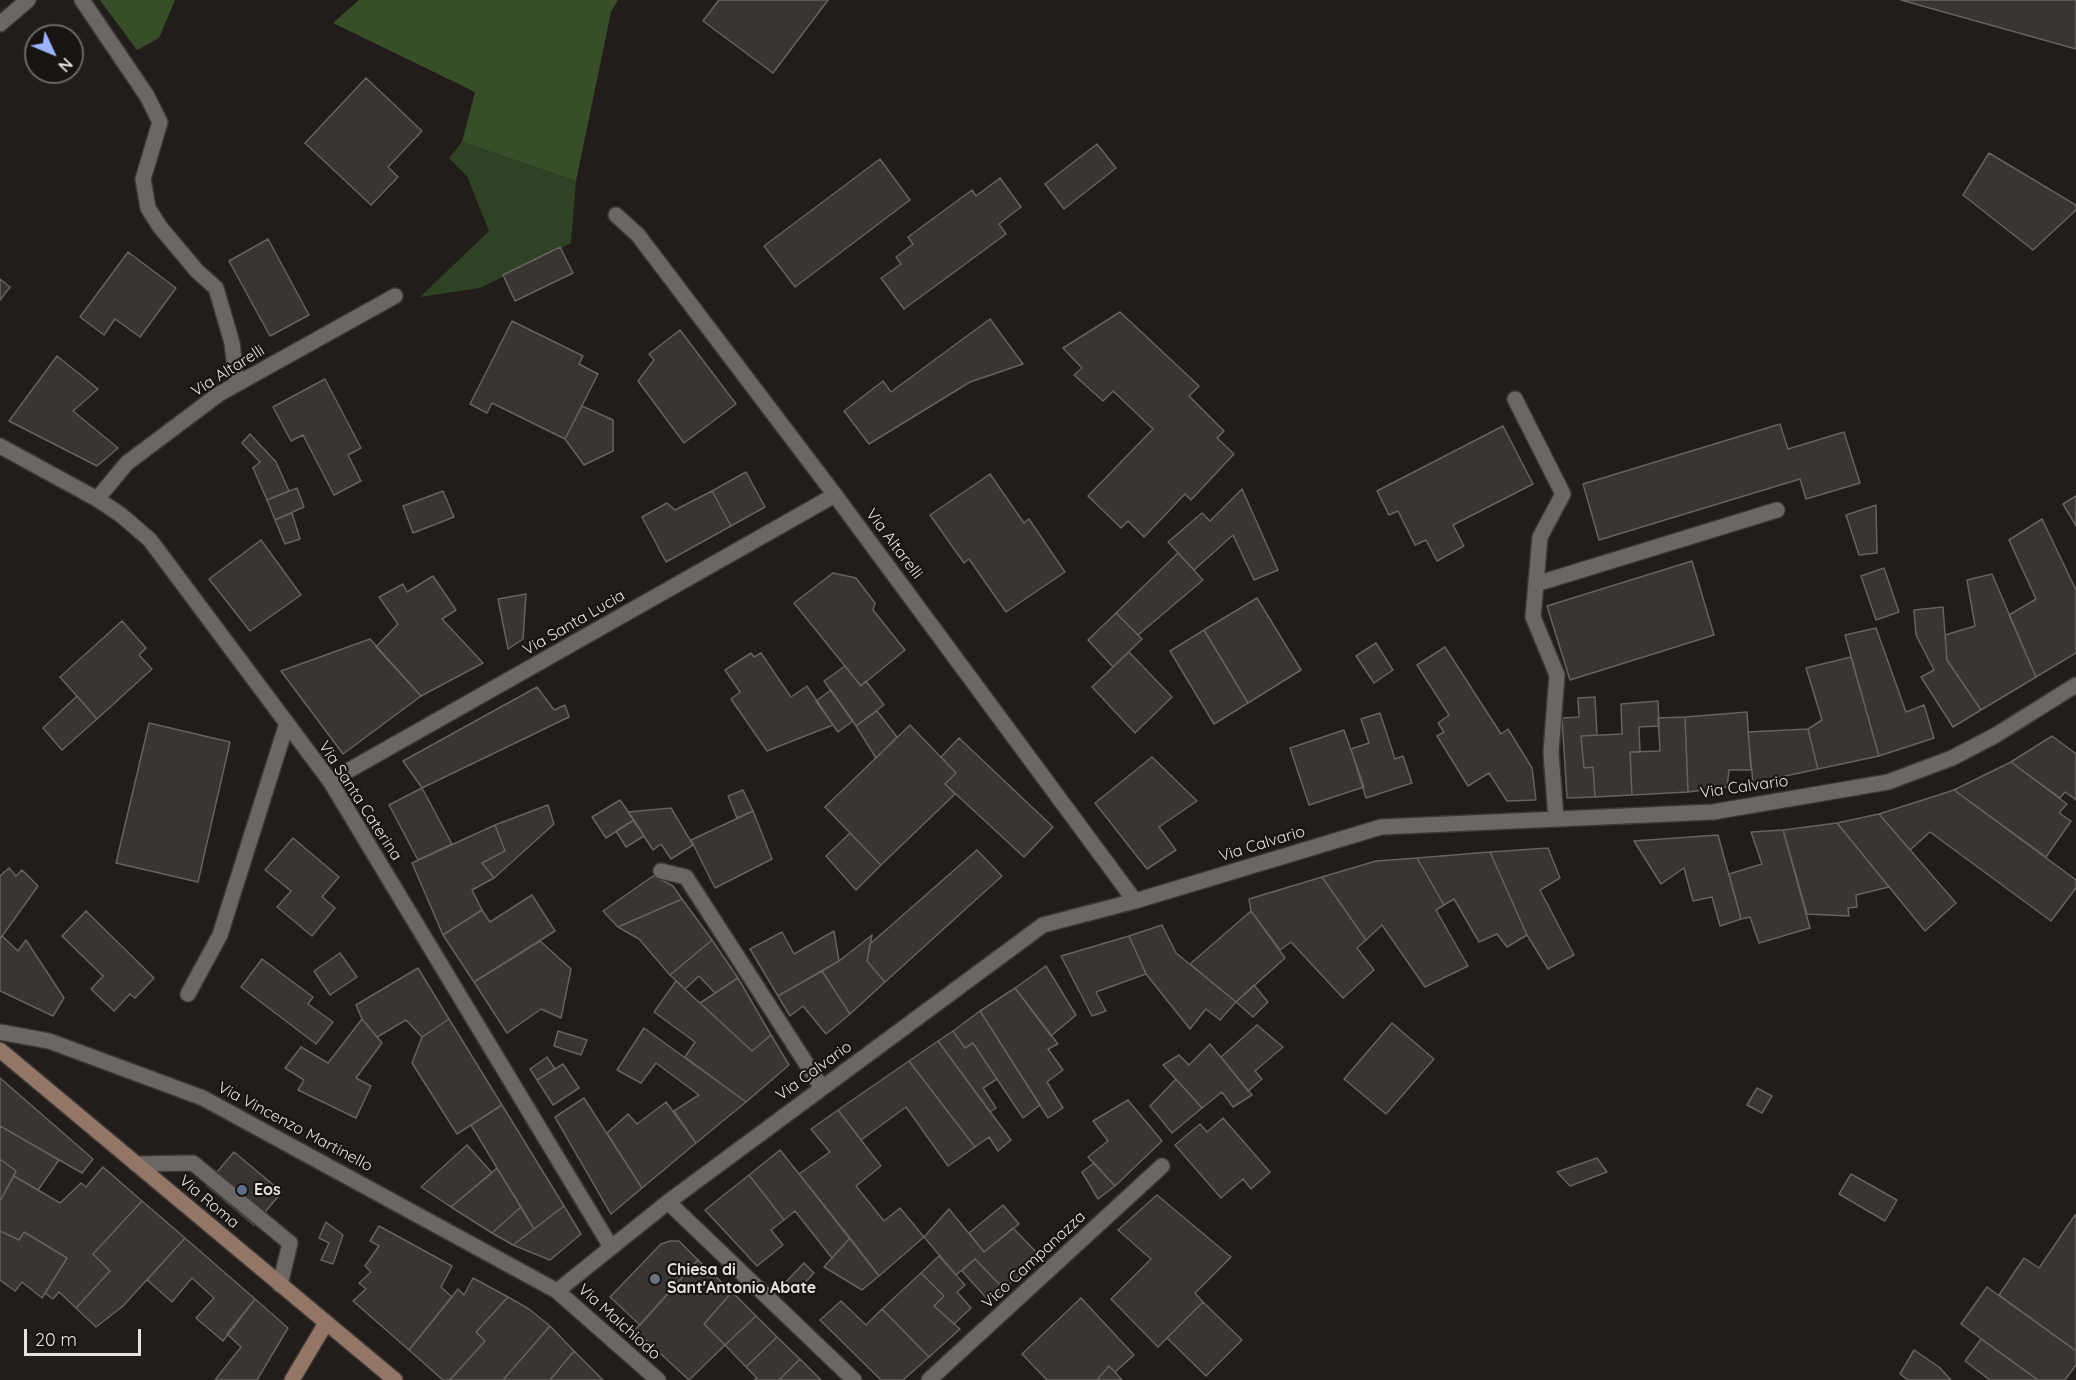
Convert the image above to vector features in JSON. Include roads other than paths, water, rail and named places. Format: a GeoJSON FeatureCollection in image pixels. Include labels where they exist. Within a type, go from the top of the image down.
{"type":"FeatureCollection","features":[{"type":"Feature","properties":{"kind":"street"},"geometry":{"type":"LineString","coordinates":[[0,24],[28,0]]}},
{"type":"Feature","properties":{"kind":"street"},"geometry":{"type":"LineString","coordinates":[[82,0],[147,96],[160,122],[143,179],[148,208],[160,228],[197,272],[216,288],[232,343],[237,384]]}},
{"type":"Feature","properties":{"kind":"street","name":"Via Altarelli"},"geometry":{"type":"LineString","coordinates":[[616,215],[638,235],[835,495],[1136,901]]}},
{"type":"Feature","properties":{"kind":"street","name":"Via Altarelli"},"geometry":{"type":"LineString","coordinates":[[97,499],[127,464],[219,394],[395,296]]}},
{"type":"Feature","properties":{"kind":"street"},"geometry":{"type":"LineString","coordinates":[[1515,399],[1563,494],[1540,537],[1533,617],[1557,675],[1551,752],[1556,819]]}},
{"type":"Feature","properties":{"kind":"street","name":"Via Santa Caterina"},"geometry":{"type":"LineString","coordinates":[[0,446],[97,499],[150,540],[330,781],[611,1247]]}},
{"type":"Feature","properties":{"kind":"street","name":"Via Santa Lucia"},"geometry":{"type":"LineString","coordinates":[[330,781],[835,495]]}},
{"type":"Feature","properties":{"kind":"street"},"geometry":{"type":"LineString","coordinates":[[1536,584],[1777,510]]}},
{"type":"Feature","properties":{"kind":"street","name":"Via Calvario"},"geometry":{"type":"LineString","coordinates":[[557,1291],[668,1202],[1043,925],[1136,901],[1381,827],[1713,812],[1888,782],[1952,758],[1996,735],[2076,685]]}},
{"type":"Feature","properties":{"kind":"street"},"geometry":{"type":"LineString","coordinates":[[188,994],[220,935],[286,723]]}},
{"type":"Feature","properties":{"kind":"street"},"geometry":{"type":"LineString","coordinates":[[661,872],[686,877],[822,1088]]}},
{"type":"Feature","properties":{"kind":"street","name":"Via Vincenzo Martinello"},"geometry":{"type":"LineString","coordinates":[[0,1032],[49,1041],[203,1098],[557,1291]]}},
{"type":"Feature","properties":{"kind":"street","name":"Via Roma"},"geometry":{"type":"LineString","coordinates":[[0,1050],[395,1380]]}},
{"type":"Feature","properties":{"kind":"street"},"geometry":{"type":"LineString","coordinates":[[136,1164],[193,1163],[290,1243],[280,1286]]}},
{"type":"Feature","properties":{"kind":"street","name":"Vico Campanazza"},"geometry":{"type":"LineString","coordinates":[[929,1380],[1162,1166]]}},
{"type":"Feature","properties":{"kind":"street"},"geometry":{"type":"LineString","coordinates":[[668,1202],[854,1380]]}},
{"type":"Feature","properties":{"kind":"street","name":"Via Malchiodo"},"geometry":{"type":"LineString","coordinates":[[557,1291],[658,1380]]}},
{"type":"Feature","properties":{"kind":"street"},"geometry":{"type":"LineString","coordinates":[[292,1380],[326,1323]]}},
{"type":"Feature","properties":{"kind":"place","name":"Eos"},"geometry":{"type":"Point","coordinates":[242,1190]}},
{"type":"Feature","properties":{"kind":"place","name":"Chiesa di Sant'Antonio Abate"},"geometry":{"type":"Point","coordinates":[655,1279]}}]}
